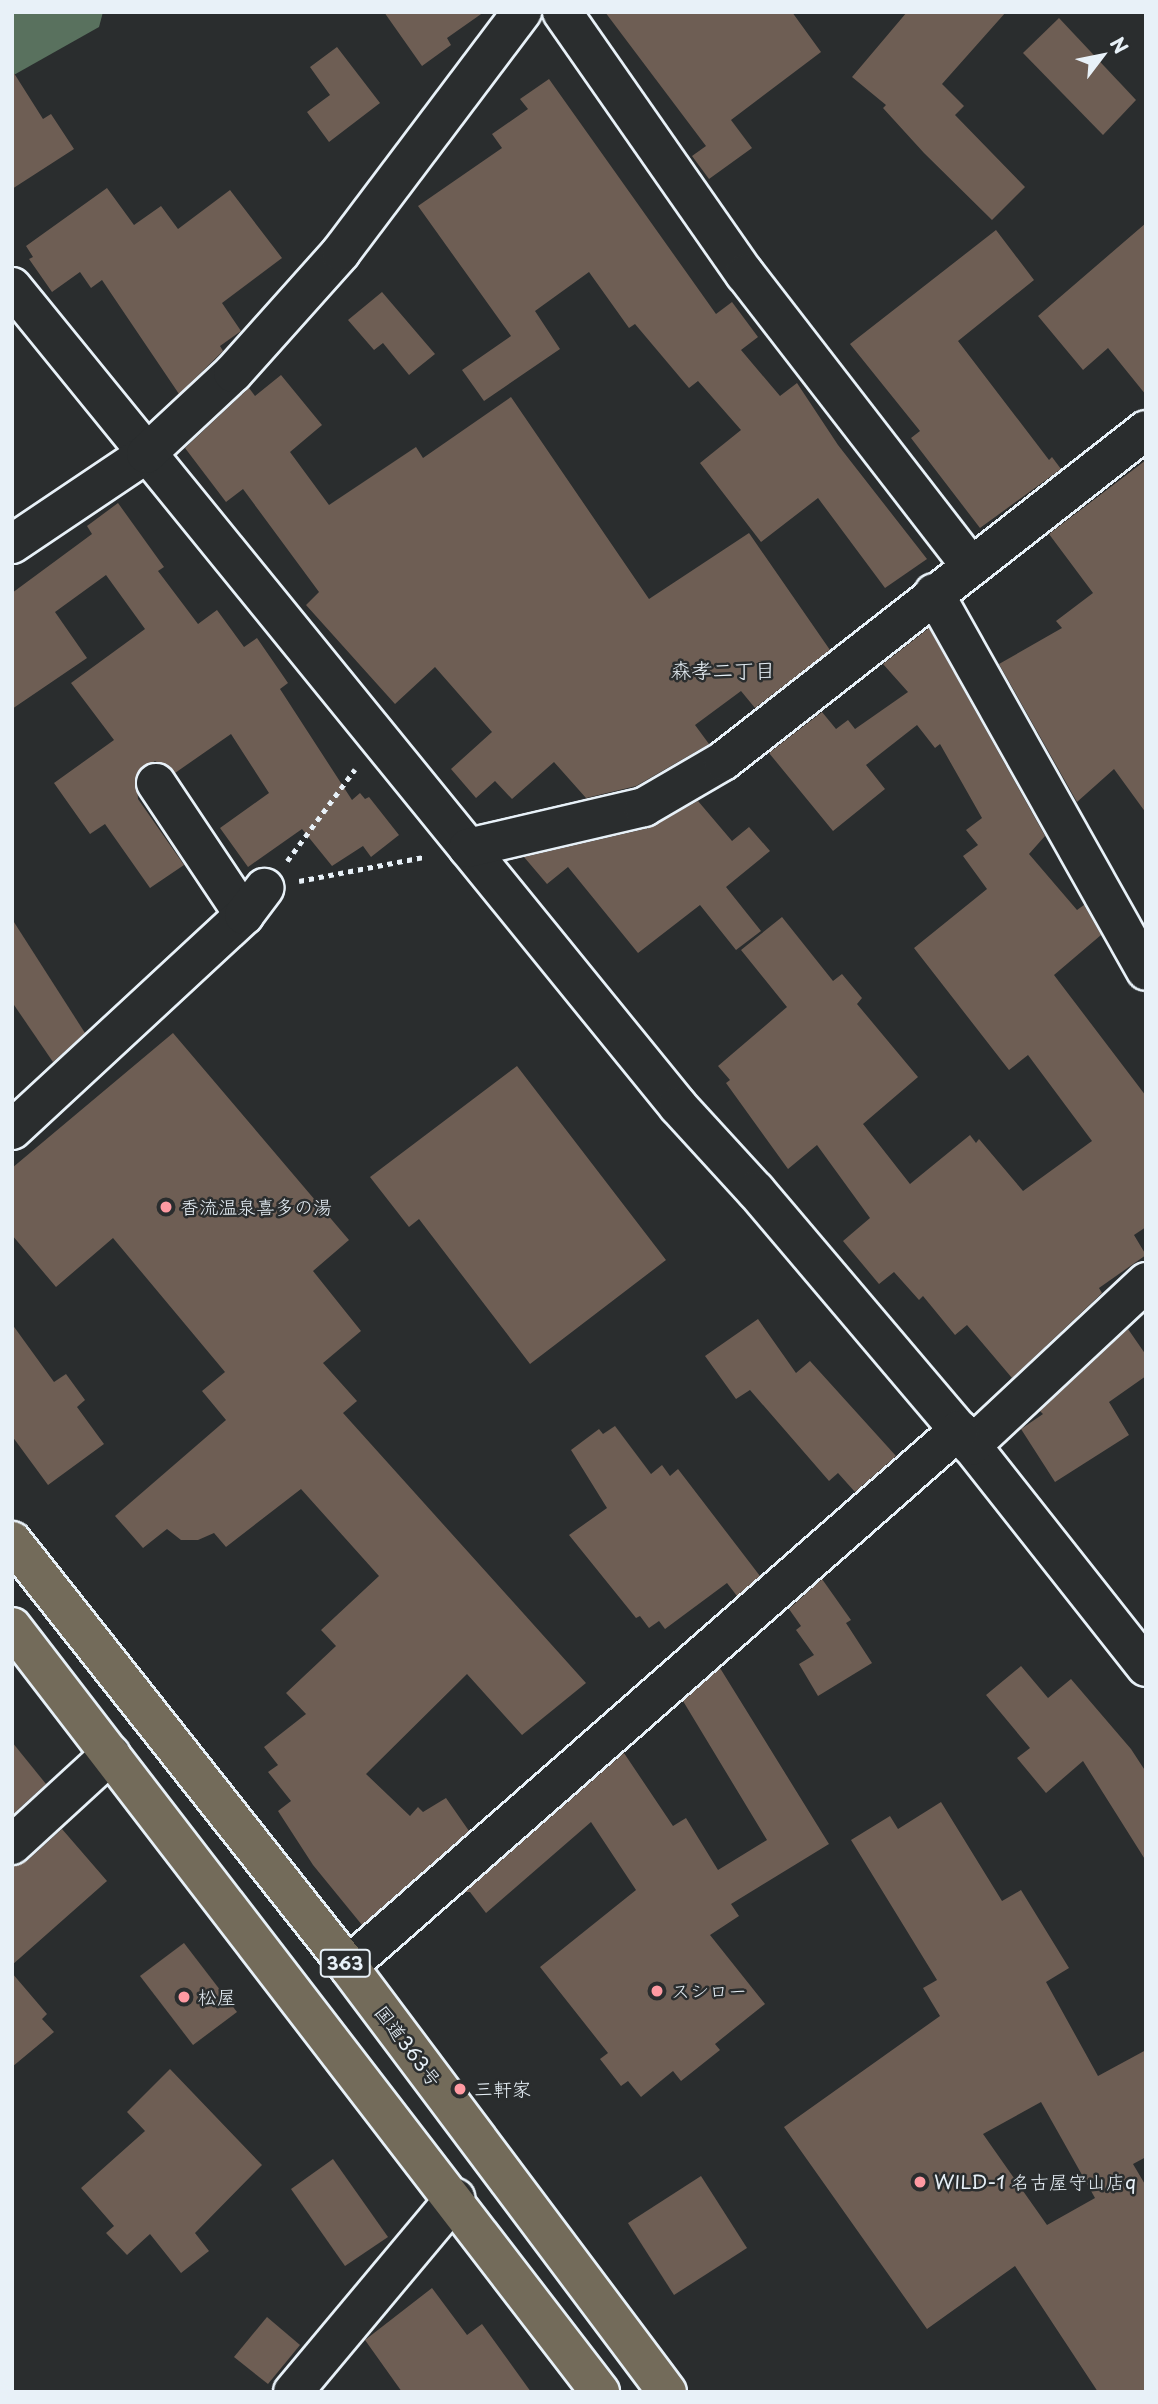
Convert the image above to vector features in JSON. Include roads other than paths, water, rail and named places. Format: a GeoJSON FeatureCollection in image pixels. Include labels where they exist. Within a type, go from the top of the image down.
{"type":"FeatureCollection","features":[{"type":"Feature","properties":{"kind":"highway","name":"国道363号"},"geometry":{"type":"LineString","coordinates":[[12,1541],[348,1966],[667,2392]]}},
{"type":"Feature","properties":{"kind":"highway","name":"363"},"geometry":{"type":"LineString","coordinates":[[12,1627],[455,2198],[600,2392]]}},
{"type":"Feature","properties":{"kind":"street"},"geometry":{"type":"LineString","coordinates":[[12,544],[146,454],[233,373],[341,252],[522,12]]}},
{"type":"Feature","properties":{"kind":"street"},"geometry":{"type":"LineString","coordinates":[[562,12],[745,274],[970,565]]}},
{"type":"Feature","properties":{"kind":"street"},"geometry":{"type":"LineString","coordinates":[[12,287],[678,1107],[756,1191],[965,1438],[1146,1667]]}},
{"type":"Feature","properties":{"kind":"street"},"geometry":{"type":"LineString","coordinates":[[468,848],[644,807],[723,761],[933,593],[1146,430]]}},
{"type":"Feature","properties":{"kind":"street"},"geometry":{"type":"LineString","coordinates":[[933,593],[1146,971]]}},
{"type":"Feature","properties":{"kind":"street"},"geometry":{"type":"LineString","coordinates":[[12,1130],[254,902],[156,783]]}},
{"type":"Feature","properties":{"kind":"street"},"geometry":{"type":"LineString","coordinates":[[348,1966],[1146,1282]]}},
{"type":"Feature","properties":{"kind":"street"},"geometry":{"type":"LineString","coordinates":[[12,1845],[111,1754]]}},
{"type":"Feature","properties":{"kind":"street"},"geometry":{"type":"LineString","coordinates":[[293,2392],[455,2198]]}},
{"type":"Feature","properties":{"kind":"place","name":"香流温泉喜多の湯"},"geometry":{"type":"Point","coordinates":[166,1207]}},
{"type":"Feature","properties":{"kind":"place","name":"スシロー"},"geometry":{"type":"Point","coordinates":[657,1991]}},
{"type":"Feature","properties":{"kind":"place","name":"松屋"},"geometry":{"type":"Point","coordinates":[184,1997]}},
{"type":"Feature","properties":{"kind":"place","name":"三軒家"},"geometry":{"type":"Point","coordinates":[460,2089]}},
{"type":"Feature","properties":{"kind":"place","name":"WILD-1 名古屋守山店q"},"geometry":{"type":"Point","coordinates":[920,2182]}},
{"type":"Feature","properties":{"kind":"district","name":"森孝二丁目"},"geometry":{"type":"Point","coordinates":[723,669]}}]}
